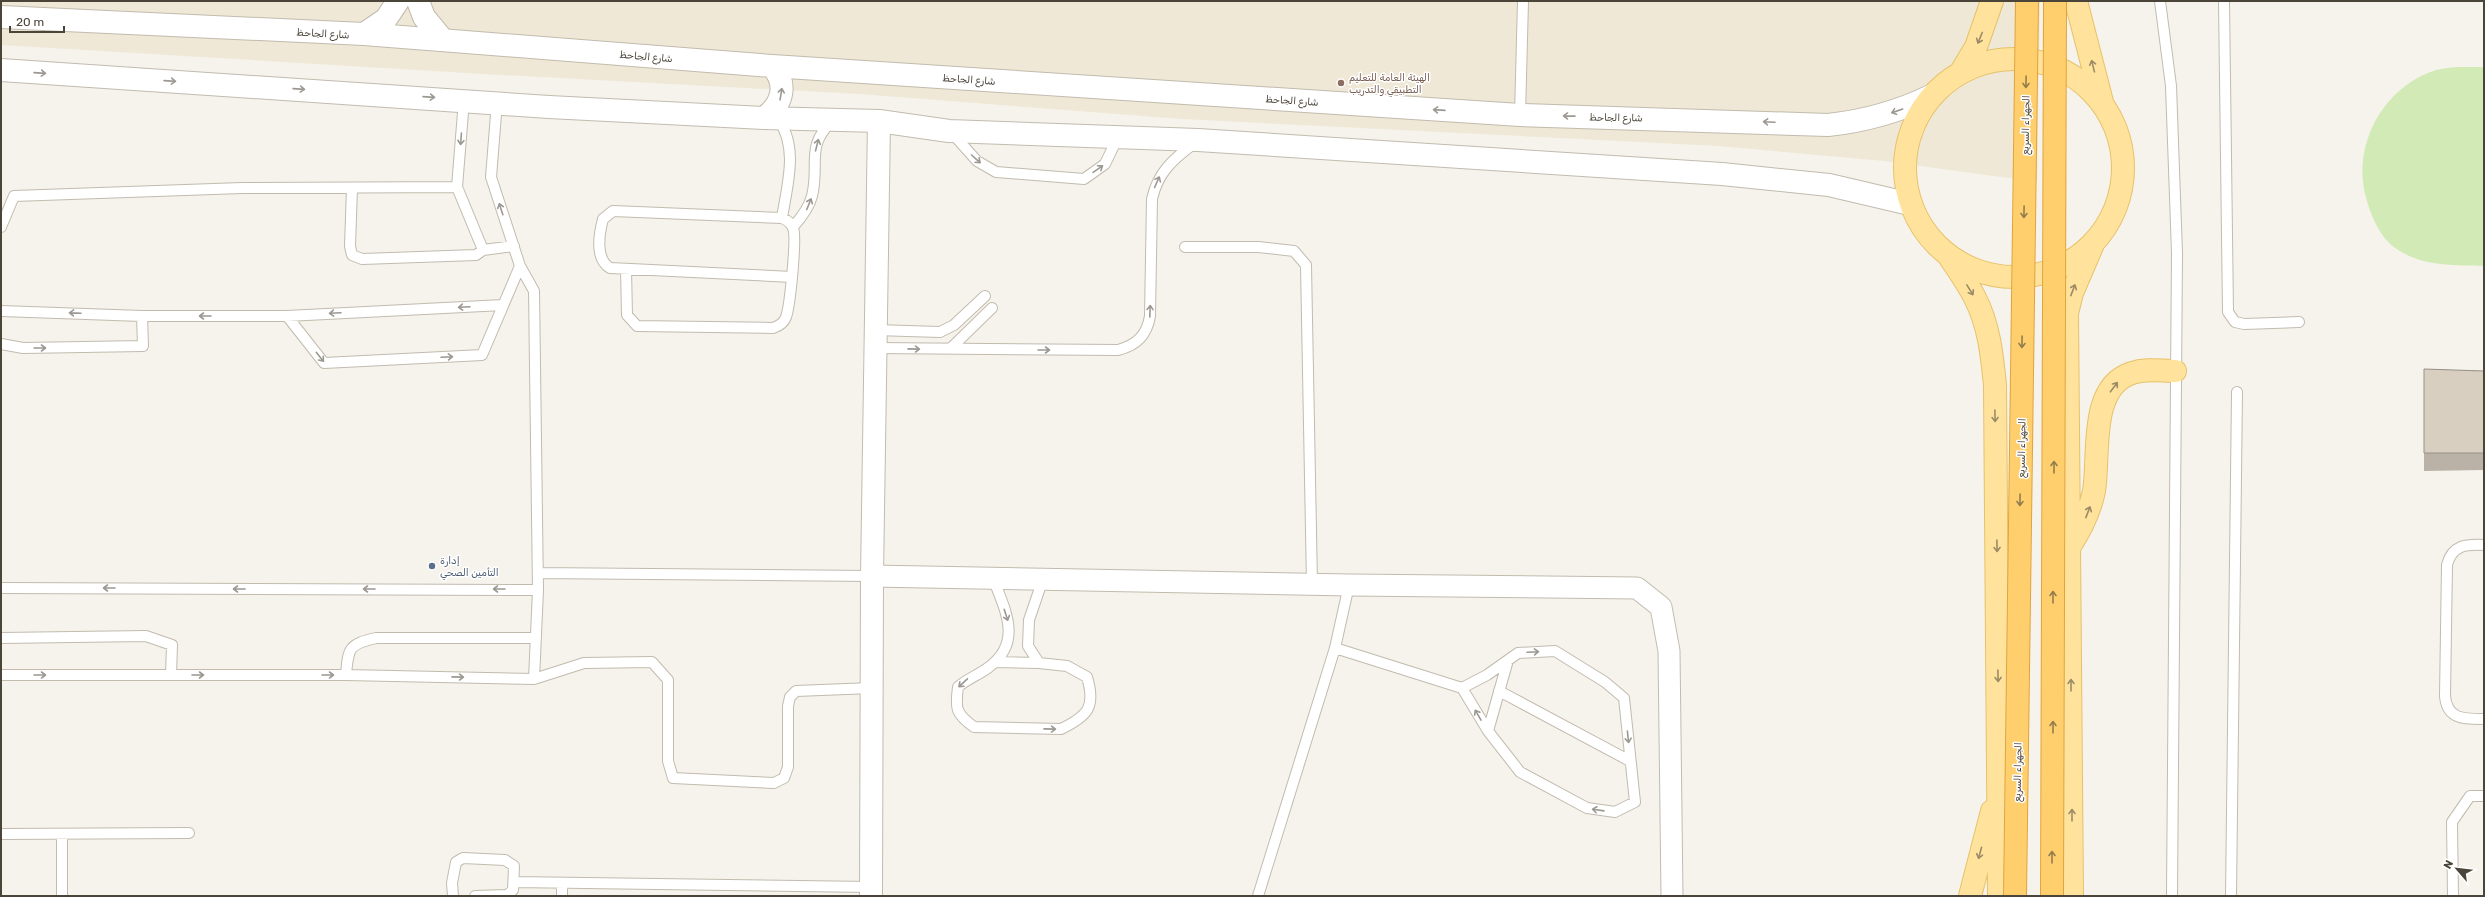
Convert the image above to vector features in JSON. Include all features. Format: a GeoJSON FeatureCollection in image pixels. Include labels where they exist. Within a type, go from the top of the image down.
{"type":"FeatureCollection","features":[{"type":"Feature","properties":{"kind":"highway","name":"الجهراء السريع"},"geometry":{"type":"LineString","coordinates":[[2016,896],[2027,1]]}},
{"type":"Feature","properties":{"kind":"highway"},"geometry":{"type":"LineString","coordinates":[[2052,896],[2055,1]]}},
{"type":"Feature","properties":{"kind":"main road"},"geometry":{"type":"LineString","coordinates":[[1962,72],[1976,47],[1992,1]]}},
{"type":"Feature","properties":{"kind":"main road"},"geometry":{"type":"LineString","coordinates":[[2072,896],[2067,313],[2072,293],[2093,243],[2112,215],[2122,183],[2121,150],[2117,133],[2102,104],[2076,1]]}},
{"type":"Feature","properties":{"kind":"main road"},"geometry":{"type":"LineString","coordinates":[[2093,243],[2066,264],[2033,276],[1998,276],[1981,273],[1950,257],[1926,234],[1910,204],[1905,172],[1909,138],[1917,118],[1933,95],[1962,72],[1978,65],[2000,60],[2029,60],[2046,63],[2077,79],[2102,104]]}},
{"type":"Feature","properties":{"kind":"main road","name":"الجهراء السريع"},"geometry":{"type":"LineString","coordinates":[[1950,257],[1975,298],[1984,321],[1991,346],[1995,385],[1999,896]]}},
{"type":"Feature","properties":{"kind":"main road"},"geometry":{"type":"LineString","coordinates":[[2070,546],[2090,506],[2096,476],[2098,422],[2109,394],[2118,381],[2131,373],[2145,370],[2175,371]]}},
{"type":"Feature","properties":{"kind":"main road"},"geometry":{"type":"LineString","coordinates":[[1970,896],[1985,832],[1999,789]]}},
{"type":"Feature","properties":{"kind":"street"},"geometry":{"type":"LineString","coordinates":[[364,34],[386,19],[398,1]]}},
{"type":"Feature","properties":{"kind":"street"},"geometry":{"type":"LineString","coordinates":[[418,1],[424,17],[443,40]]}},
{"type":"Feature","properties":{"kind":"street","name":"شارع الجاحظ"},"geometry":{"type":"LineString","coordinates":[[1,17],[364,34],[772,66],[1520,115],[1828,125],[1878,117],[1902,110],[1933,95]]}},
{"type":"Feature","properties":{"kind":"street"},"geometry":{"type":"LineString","coordinates":[[771,118],[782,94],[778,74],[772,66]]}},
{"type":"Feature","properties":{"kind":"street"},"geometry":{"type":"LineString","coordinates":[[1,70],[771,118],[879,121],[949,130],[1198,140],[1722,174],[1829,185],[1910,204]]}},
{"type":"Feature","properties":{"kind":"street"},"geometry":{"type":"LineString","coordinates":[[871,891],[872,576],[879,121]]}},
{"type":"Feature","properties":{"kind":"street"},"geometry":{"type":"LineString","coordinates":[[872,576],[1349,585],[1637,588],[1661,607],[1669,651],[1672,896]]}},
{"type":"Feature","properties":{"kind":"lane"},"geometry":{"type":"LineString","coordinates":[[1520,115],[1523,1]]}},
{"type":"Feature","properties":{"kind":"lane"},"geometry":{"type":"LineString","coordinates":[[2160,1],[2171,86],[2177,253],[2172,896]]}},
{"type":"Feature","properties":{"kind":"lane"},"geometry":{"type":"LineString","coordinates":[[2224,1],[2228,312],[2235,322],[2244,324],[2299,322]]}},
{"type":"Feature","properties":{"kind":"lane"},"geometry":{"type":"LineString","coordinates":[[464,100],[457,187],[483,250]]}},
{"type":"Feature","properties":{"kind":"lane"},"geometry":{"type":"LineString","coordinates":[[497,102],[491,178],[520,266],[534,291],[538,573],[534,679]]}},
{"type":"Feature","properties":{"kind":"lane"},"geometry":{"type":"LineString","coordinates":[[771,118],[786,130],[790,152],[782,218]]}},
{"type":"Feature","properties":{"kind":"lane"},"geometry":{"type":"LineString","coordinates":[[626,269],[627,315],[633,323],[642,327],[778,327],[786,317],[792,277],[793,227],[805,213],[812,195],[815,154],[820,132],[834,120]]}},
{"type":"Feature","properties":{"kind":"lane"},"geometry":{"type":"LineString","coordinates":[[949,130],[977,161],[996,172],[1084,179],[1105,164],[1118,137]]}},
{"type":"Feature","properties":{"kind":"lane"},"geometry":{"type":"LineString","coordinates":[[875,339],[950,349],[1118,350],[1137,342],[1148,326],[1150,316],[1152,199],[1154,187],[1166,167],[1198,140]]}},
{"type":"Feature","properties":{"kind":"lane"},"geometry":{"type":"LineString","coordinates":[[1,227],[14,196],[242,188],[457,187]]}},
{"type":"Feature","properties":{"kind":"lane"},"geometry":{"type":"LineString","coordinates":[[352,188],[350,246],[352,255],[362,259],[476,255],[483,250],[514,246]]}},
{"type":"Feature","properties":{"kind":"lane"},"geometry":{"type":"LineString","coordinates":[[792,277],[610,268],[600,258],[602,223],[606,215],[613,210],[782,218],[793,227]]}},
{"type":"Feature","properties":{"kind":"lane"},"geometry":{"type":"LineString","coordinates":[[1185,247],[1258,247],[1294,251],[1306,265],[1312,584]]}},
{"type":"Feature","properties":{"kind":"lane"},"geometry":{"type":"LineString","coordinates":[[287,316],[324,363],[482,355],[520,266]]}},
{"type":"Feature","properties":{"kind":"lane"},"geometry":{"type":"LineString","coordinates":[[875,339],[940,332],[954,325],[985,296]]}},
{"type":"Feature","properties":{"kind":"lane"},"geometry":{"type":"LineString","coordinates":[[1,311],[142,316],[287,316],[504,305]]}},
{"type":"Feature","properties":{"kind":"lane"},"geometry":{"type":"LineString","coordinates":[[950,349],[992,308]]}},
{"type":"Feature","properties":{"kind":"lane"},"geometry":{"type":"LineString","coordinates":[[1,344],[24,348],[143,346],[142,316]]}},
{"type":"Feature","properties":{"kind":"lane"},"geometry":{"type":"LineString","coordinates":[[2231,896],[2237,392]]}},
{"type":"Feature","properties":{"kind":"lane"},"geometry":{"type":"LineString","coordinates":[[2484,545],[2459,547],[2453,551],[2447,564],[2445,696],[2448,710],[2453,715],[2460,718],[2484,719]]}},
{"type":"Feature","properties":{"kind":"lane"},"geometry":{"type":"LineString","coordinates":[[538,573],[872,576]]}},
{"type":"Feature","properties":{"kind":"lane"},"geometry":{"type":"LineString","coordinates":[[993,578],[1008,620],[1010,634],[1003,655],[958,687],[955,706],[962,719],[974,727],[1061,729],[1074,723],[1088,712],[1092,694],[1087,677],[1067,666],[1039,663],[995,662]]}},
{"type":"Feature","properties":{"kind":"lane"},"geometry":{"type":"LineString","coordinates":[[1039,663],[1028,646],[1029,620],[1043,579]]}},
{"type":"Feature","properties":{"kind":"lane"},"geometry":{"type":"LineString","coordinates":[[1258,896],[1335,648],[1349,585]]}},
{"type":"Feature","properties":{"kind":"lane"},"geometry":{"type":"LineString","coordinates":[[1,588],[538,590]]}},
{"type":"Feature","properties":{"kind":"lane"},"geometry":{"type":"LineString","coordinates":[[1,638],[146,636],[172,645],[171,675]]}},
{"type":"Feature","properties":{"kind":"lane"},"geometry":{"type":"LineString","coordinates":[[346,675],[347,653],[357,642],[376,638],[536,638]]}},
{"type":"Feature","properties":{"kind":"lane"},"geometry":{"type":"LineString","coordinates":[[1335,648],[1462,688],[1488,731],[1520,772],[1587,808],[1615,812],[1634,802],[1624,698],[1605,682],[1555,651],[1518,653],[1462,688]]}},
{"type":"Feature","properties":{"kind":"lane"},"geometry":{"type":"LineString","coordinates":[[1488,731],[1508,660]]}},
{"type":"Feature","properties":{"kind":"lane"},"geometry":{"type":"LineString","coordinates":[[1,675],[346,675],[534,679],[584,663],[652,662],[668,680],[668,761],[673,778],[774,783],[784,778],[788,767],[788,706],[790,697],[796,691],[872,688]]}},
{"type":"Feature","properties":{"kind":"lane"},"geometry":{"type":"LineString","coordinates":[[1499,691],[1630,761]]}},
{"type":"Feature","properties":{"kind":"lane"},"geometry":{"type":"LineString","coordinates":[[2453,896],[2452,822],[2470,796],[2484,796]]}},
{"type":"Feature","properties":{"kind":"lane"},"geometry":{"type":"LineString","coordinates":[[1,834],[189,833]]}},
{"type":"Feature","properties":{"kind":"lane"},"geometry":{"type":"LineString","coordinates":[[62,834],[62,896]]}},
{"type":"Feature","properties":{"kind":"lane"},"geometry":{"type":"LineString","coordinates":[[453,896],[454,868],[456,862],[463,858],[505,860],[514,866],[513,890],[507,895],[475,896]]}},
{"type":"Feature","properties":{"kind":"lane"},"geometry":{"type":"LineString","coordinates":[[514,882],[803,891],[871,891]]}},
{"type":"Feature","properties":{"kind":"lane"},"geometry":{"type":"LineString","coordinates":[[562,884],[562,896]]}},
{"type":"Feature","properties":{"kind":"shaded area","name":"الهيئة العامة للتعليم التطبيقي والتدريب"},"geometry":{"type":"Polygon","coordinates":[[[1,1],[2040,1],[2037,182],[1884,161],[1718,146],[1182,119],[859,94],[483,74],[1,45],[1,1]]]}},
{"type":"Feature","properties":{"kind":"green space"},"geometry":{"type":"Polygon","coordinates":[[[2484,67],[2484,266],[2449,265],[2426,262],[2404,254],[2394,247],[2389,243],[2377,226],[2367,201],[2363,181],[2363,161],[2367,141],[2375,122],[2386,105],[2400,90],[2417,78],[2436,70],[2448,68],[2484,67]]]}},
{"type":"Feature","properties":{"kind":"building"},"geometry":{"type":"Polygon","coordinates":[[[2424,369],[2484,371],[2484,453],[2424,453],[2424,369]]]}},
{"type":"Feature","properties":{"kind":"place","name":"الهيئة العامة للتعليم التطبيقي والتدريب"},"geometry":{"type":"Point","coordinates":[1341,83]}},
{"type":"Feature","properties":{"kind":"place","name":"إدارة التأمين الصحي"},"geometry":{"type":"Point","coordinates":[432,566]}}]}
